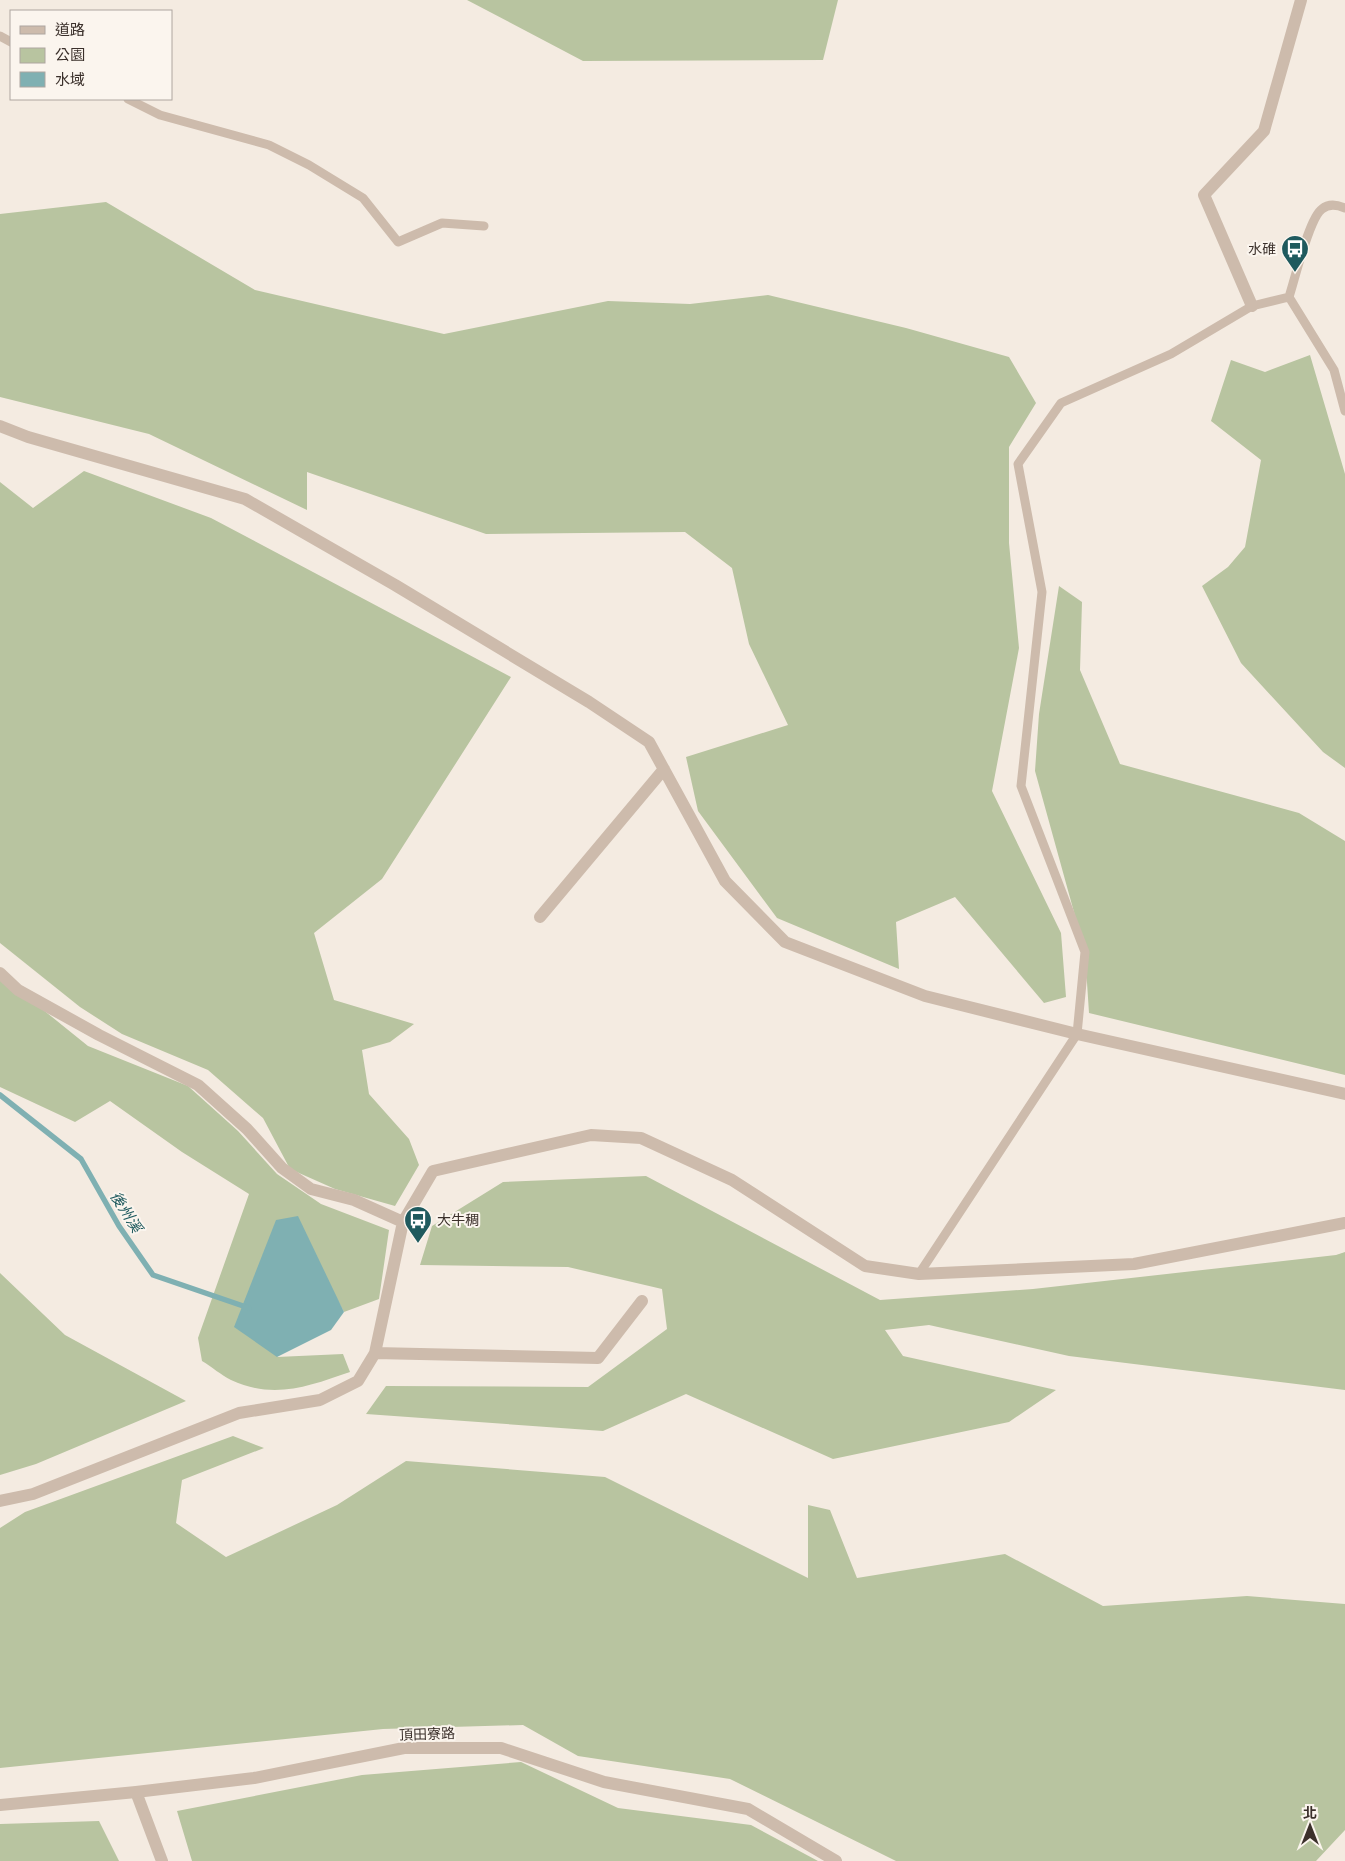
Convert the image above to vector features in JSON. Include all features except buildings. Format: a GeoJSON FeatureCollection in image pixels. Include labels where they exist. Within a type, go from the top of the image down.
{"type":"FeatureCollection","features":[{"type":"Feature","properties":{"kind":"street"},"geometry":{"type":"LineString","coordinates":[[1252,306],[1204,195],[1264,131],[1301,0]]}},
{"type":"Feature","properties":{"kind":"street"},"geometry":{"type":"LineString","coordinates":[[0,426],[28,437],[245,499],[395,585],[588,702],[649,742],[725,881],[785,942],[925,996],[1077,1034],[1345,1094]]}},
{"type":"Feature","properties":{"kind":"street"},"geometry":{"type":"LineString","coordinates":[[540,917],[664,768]]}},
{"type":"Feature","properties":{"kind":"street"},"geometry":{"type":"LineString","coordinates":[[0,973],[18,990],[99,1035],[198,1085],[247,1129],[282,1168],[310,1189],[354,1200],[404,1222]]}},
{"type":"Feature","properties":{"kind":"street"},"geometry":{"type":"LineString","coordinates":[[0,1502],[33,1494],[239,1413],[320,1400],[358,1381],[375,1353],[404,1222],[433,1171],[591,1135],[641,1138],[732,1180],[865,1266],[919,1274],[1134,1264],[1345,1223]]}},
{"type":"Feature","properties":{"kind":"street"},"geometry":{"type":"LineString","coordinates":[[375,1353],[598,1358],[642,1301]]}},
{"type":"Feature","properties":{"kind":"street","name":"頂田寮路"},"geometry":{"type":"LineString","coordinates":[[0,1805],[254,1778],[404,1748],[501,1748],[604,1782],[748,1808],[836,1861]]}},
{"type":"Feature","properties":{"kind":"street"},"geometry":{"type":"LineString","coordinates":[[136,1792],[162,1861]]}},
{"type":"Feature","properties":{"kind":"lane"},"geometry":{"type":"LineString","coordinates":[[130,100],[160,115],[269,145],[309,165],[363,198],[398,242],[442,223],[484,226]]}},
{"type":"Feature","properties":{"kind":"lane"},"geometry":{"type":"LineString","coordinates":[[1345,208],[1335,204],[1322,208],[1313,221],[1289,297],[1334,370],[1345,411]]}},
{"type":"Feature","properties":{"kind":"lane"},"geometry":{"type":"LineString","coordinates":[[919,1274],[1077,1034],[1086,952],[1021,786],[1042,592],[1018,464],[1061,403],[1171,354],[1252,306],[1289,297]]}},
{"type":"Feature","properties":{"kind":"green space"},"geometry":{"type":"Polygon","coordinates":[[[467,0],[838,0],[823,60],[583,61],[467,0]]]}},
{"type":"Feature","properties":{"kind":"green space"},"geometry":{"type":"Polygon","coordinates":[[[106,202],[255,290],[444,334],[608,301],[690,304],[768,295],[906,328],[1009,357],[1036,403],[1009,447],[1009,543],[1019,648],[992,791],[1061,933],[1066,997],[1044,1003],[955,897],[896,922],[899,969],[777,918],[698,811],[686,757],[788,725],[749,644],[732,568],[685,532],[486,534],[307,472],[307,510],[149,434],[0,397],[0,214],[106,202]]]}},
{"type":"Feature","properties":{"kind":"green space"},"geometry":{"type":"Polygon","coordinates":[[[1310,355],[1345,474],[1345,768],[1323,752],[1241,663],[1202,586],[1228,567],[1245,547],[1261,460],[1211,421],[1231,360],[1265,372],[1310,355]]]}},
{"type":"Feature","properties":{"kind":"green space"},"geometry":{"type":"Polygon","coordinates":[[[84,471],[211,518],[511,677],[382,879],[314,933],[334,1000],[414,1024],[390,1042],[362,1050],[369,1094],[409,1139],[419,1165],[395,1206],[335,1189],[290,1169],[263,1118],[208,1070],[122,1034],[80,1007],[0,943],[0,482],[33,508],[84,471]]]}},
{"type":"Feature","properties":{"kind":"green space"},"geometry":{"type":"Polygon","coordinates":[[[1059,586],[1082,602],[1080,670],[1120,764],[1299,813],[1345,841],[1345,1075],[1089,1013],[1085,952],[1035,771],[1039,714],[1059,586]]]}},
{"type":"Feature","properties":{"kind":"green space"},"geometry":{"type":"Polygon","coordinates":[[[0,975],[88,1046],[188,1086],[238,1131],[277,1174],[321,1204],[389,1230],[379,1299],[344,1312],[327,1280],[277,1357],[343,1354],[350,1372],[291,1389],[262,1389],[231,1380],[202,1361],[198,1338],[249,1194],[182,1152],[110,1101],[75,1122],[0,1087],[0,975]]]}},
{"type":"Feature","properties":{"kind":"green space"},"geometry":{"type":"Polygon","coordinates":[[[646,1176],[880,1300],[1033,1289],[1336,1255],[1345,1252],[1345,1390],[1069,1356],[929,1325],[885,1330],[903,1356],[1056,1390],[1009,1422],[833,1459],[686,1394],[603,1431],[366,1414],[386,1386],[588,1387],[667,1329],[662,1289],[568,1267],[420,1265],[432,1226],[503,1182],[646,1176]]]}},
{"type":"Feature","properties":{"kind":"green space"},"geometry":{"type":"Polygon","coordinates":[[[0,1273],[65,1335],[186,1401],[36,1464],[0,1475],[0,1273]]]}},
{"type":"Feature","properties":{"kind":"green space"},"geometry":{"type":"Polygon","coordinates":[[[233,1436],[264,1448],[182,1480],[176,1523],[226,1557],[337,1505],[406,1461],[605,1477],[808,1578],[808,1505],[830,1510],[857,1578],[1005,1554],[1103,1606],[1247,1596],[1345,1604],[1345,1830],[1316,1861],[896,1861],[730,1779],[578,1756],[523,1725],[383,1729],[0,1768],[0,1528],[25,1512],[233,1436]]]}},
{"type":"Feature","properties":{"kind":"green space"},"geometry":{"type":"Polygon","coordinates":[[[521,1762],[618,1808],[751,1825],[818,1861],[192,1861],[177,1811],[362,1775],[521,1762]]]}},
{"type":"Feature","properties":{"kind":"green space"},"geometry":{"type":"Polygon","coordinates":[[[99,1821],[119,1861],[0,1861],[0,1824],[99,1821]]]}},
{"type":"Feature","properties":{"kind":"water"},"geometry":{"type":"Polygon","coordinates":[[[298,1216],[344,1312],[331,1330],[277,1357],[234,1327],[276,1220],[298,1216]]]}},
{"type":"Feature","properties":{"kind":"waterway","name":"後州溪"},"geometry":{"type":"LineString","coordinates":[[0,1095],[81,1159],[119,1226],[153,1275],[249,1308]]}},
{"type":"Feature","properties":{"kind":"place","name":"水碓"},"geometry":{"type":"Point","coordinates":[1295,273]}},
{"type":"Feature","properties":{"kind":"place","name":"大牛稠"},"geometry":{"type":"Point","coordinates":[418,1244]}}]}
